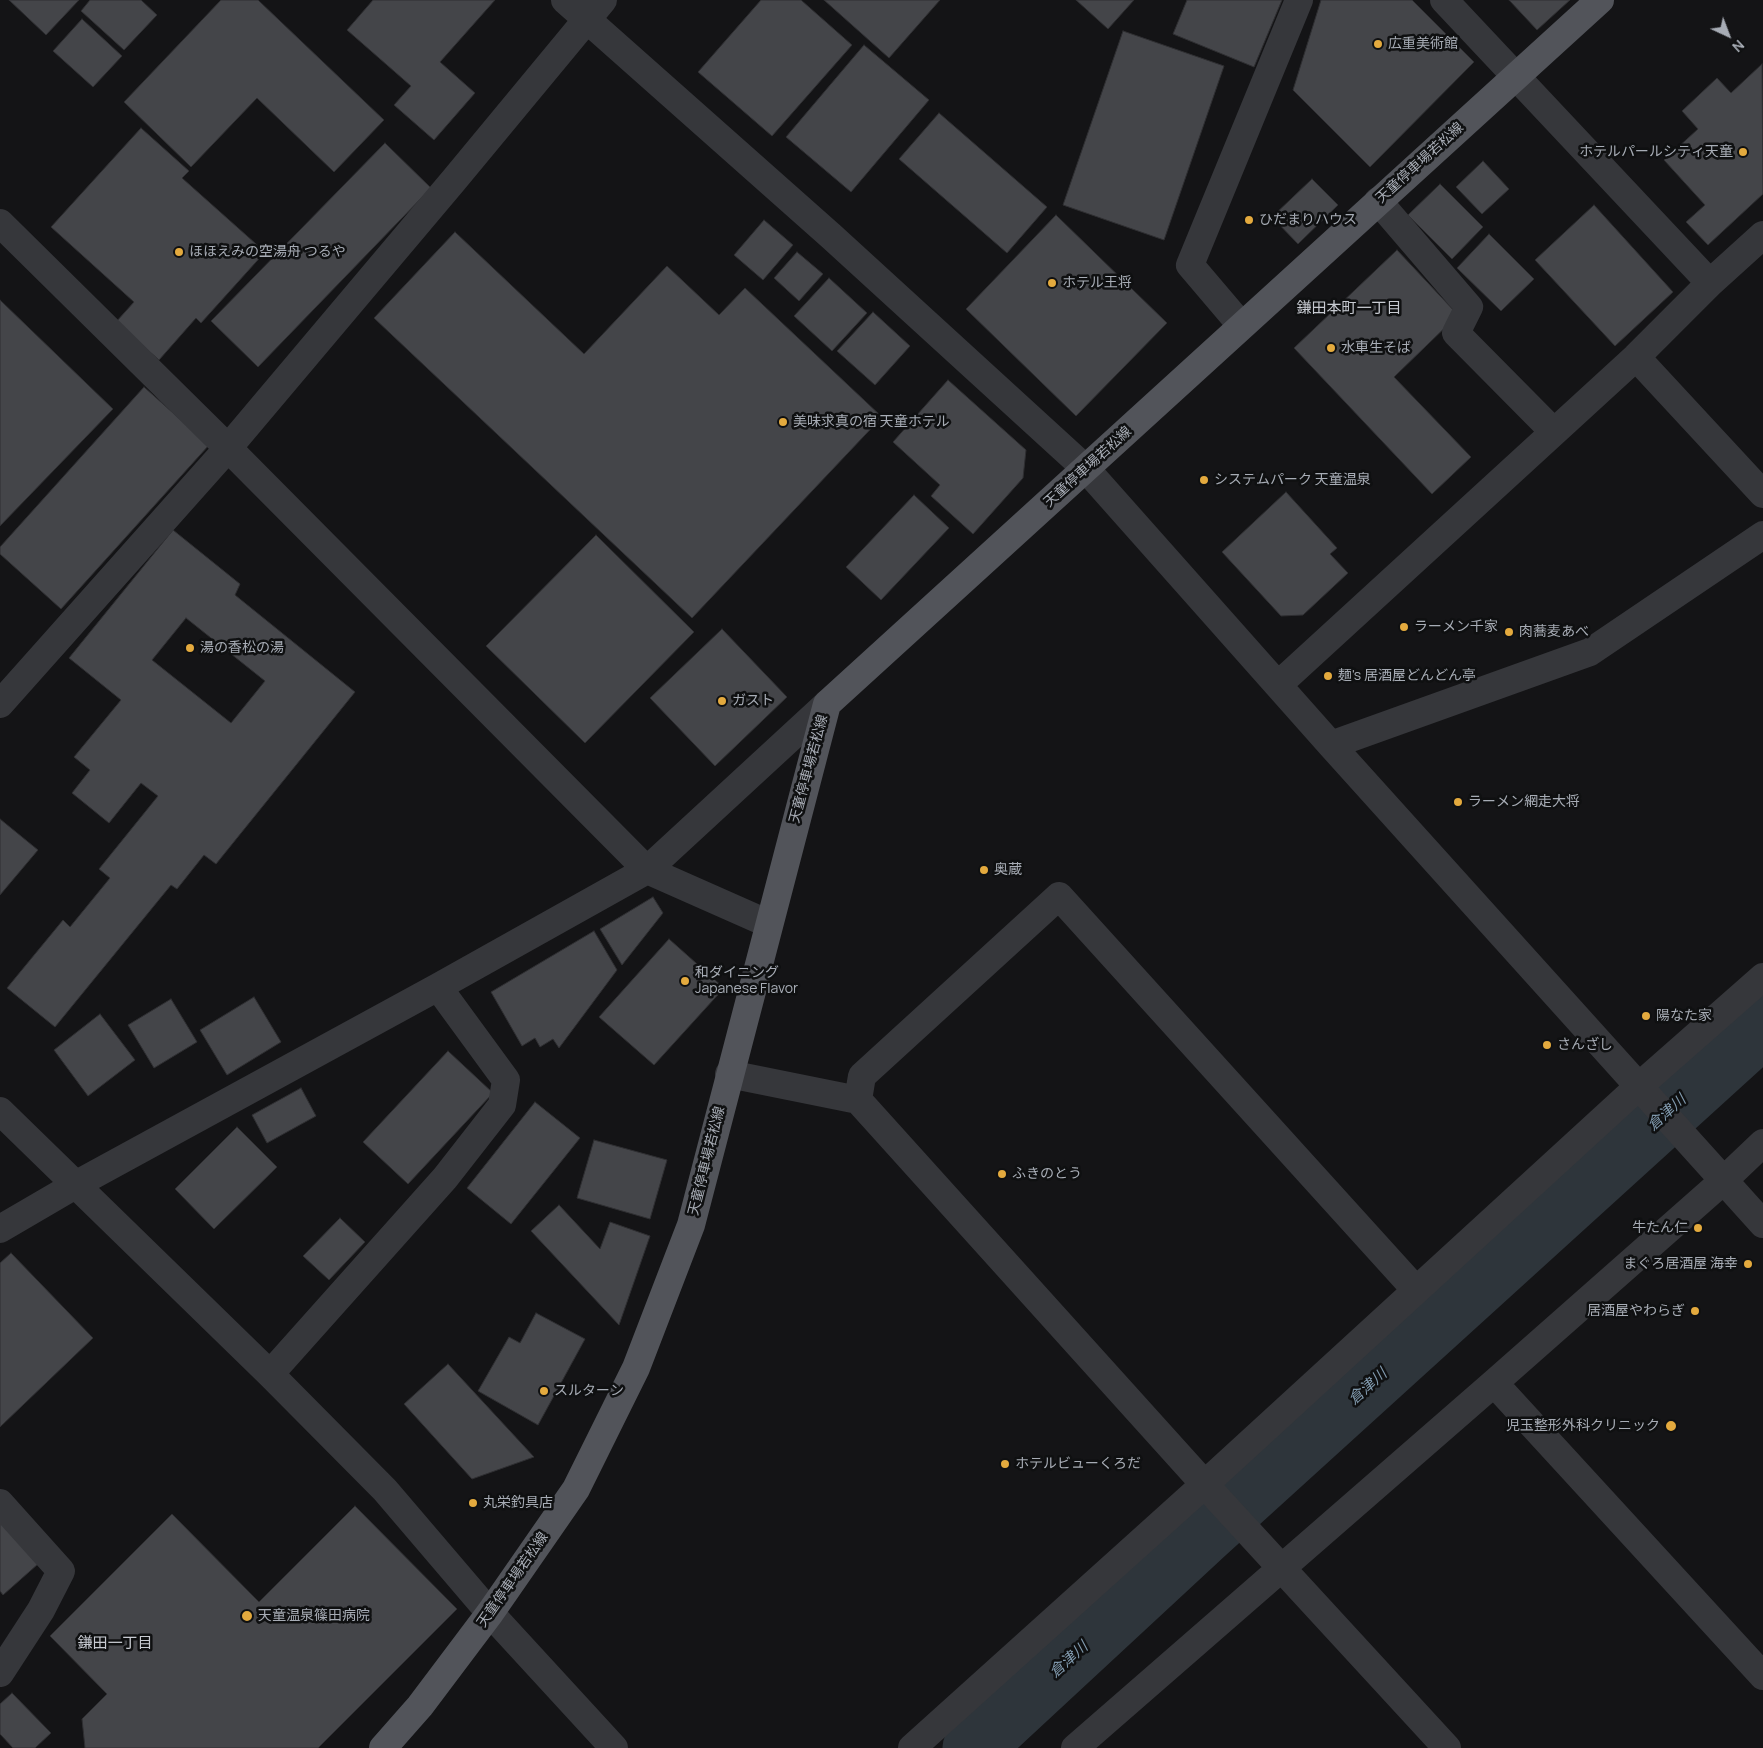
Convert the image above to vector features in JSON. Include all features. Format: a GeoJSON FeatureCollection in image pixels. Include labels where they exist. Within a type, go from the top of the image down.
{"type":"FeatureCollection","features":[{"type":"Feature","properties":{"kind":"main road","name":"天童停車場若松線"},"geometry":{"type":"LineString","coordinates":[[383,1748],[420,1706],[490,1613],[576,1488],[636,1368],[691,1225],[826,704],[1600,0]]}},
{"type":"Feature","properties":{"kind":"street"},"geometry":{"type":"LineString","coordinates":[[565,0],[595,10],[831,236],[1086,469],[1331,745],[1763,1224]]}},
{"type":"Feature","properties":{"kind":"street"},"geometry":{"type":"LineString","coordinates":[[1241,325],[1190,265],[1299,0]]}},
{"type":"Feature","properties":{"kind":"street"},"geometry":{"type":"LineString","coordinates":[[1444,0],[1710,284]]}},
{"type":"Feature","properties":{"kind":"street"},"geometry":{"type":"LineString","coordinates":[[0,704],[228,448],[595,10]]}},
{"type":"Feature","properties":{"kind":"street"},"geometry":{"type":"LineString","coordinates":[[1378,201],[1469,308],[1456,333],[1554,432]]}},
{"type":"Feature","properties":{"kind":"street"},"geometry":{"type":"LineString","coordinates":[[0,223],[228,448],[647,870],[769,924]]}},
{"type":"Feature","properties":{"kind":"street"},"geometry":{"type":"LineString","coordinates":[[1278,685],[1636,357],[1763,235]]}},
{"type":"Feature","properties":{"kind":"street"},"geometry":{"type":"LineString","coordinates":[[1636,357],[1763,494]]}},
{"type":"Feature","properties":{"kind":"street"},"geometry":{"type":"LineString","coordinates":[[1331,745],[1590,652],[1763,534]]}},
{"type":"Feature","properties":{"kind":"street"},"geometry":{"type":"LineString","coordinates":[[0,1229],[77,1184],[438,988],[647,870],[826,704]]}},
{"type":"Feature","properties":{"kind":"street"},"geometry":{"type":"LineString","coordinates":[[858,1100],[862,1076],[1059,896],[1416,1290]]}},
{"type":"Feature","properties":{"kind":"street"},"geometry":{"type":"LineString","coordinates":[[912,1748],[1211,1491],[1416,1290],[1643,1092],[1763,976]]}},
{"type":"Feature","properties":{"kind":"street"},"geometry":{"type":"LineString","coordinates":[[270,1374],[446,1178],[502,1105],[506,1080],[438,988]]}},
{"type":"Feature","properties":{"kind":"street"},"geometry":{"type":"LineString","coordinates":[[729,1074],[858,1100],[1211,1491],[1447,1748]]}},
{"type":"Feature","properties":{"kind":"street"},"geometry":{"type":"LineString","coordinates":[[0,1110],[270,1374],[385,1490],[490,1613],[614,1748]]}},
{"type":"Feature","properties":{"kind":"street"},"geometry":{"type":"LineString","coordinates":[[1075,1748],[1276,1561],[1494,1383],[1716,1173],[1763,1143]]}},
{"type":"Feature","properties":{"kind":"street"},"geometry":{"type":"LineString","coordinates":[[1494,1383],[1763,1676]]}},
{"type":"Feature","properties":{"kind":"street"},"geometry":{"type":"LineString","coordinates":[[0,1503],[61,1571],[41,1610],[0,1673]]}},
{"type":"Feature","properties":{"kind":"building"},"geometry":{"type":"Polygon","coordinates":[[[9,0],[79,0],[46,35],[9,0]]]}},
{"type":"Feature","properties":{"kind":"building"},"geometry":{"type":"Polygon","coordinates":[[[90,0],[141,0],[157,15],[124,50],[81,11],[90,0]]]}},
{"type":"Feature","properties":{"kind":"building"},"geometry":{"type":"Polygon","coordinates":[[[221,0],[258,0],[384,120],[334,172],[257,98],[191,167],[124,102],[221,0]]]}},
{"type":"Feature","properties":{"kind":"building"},"geometry":{"type":"Polygon","coordinates":[[[373,0],[495,0],[440,62],[475,93],[434,140],[394,105],[411,86],[347,30],[373,0]]]}},
{"type":"Feature","properties":{"kind":"building"},"geometry":{"type":"Polygon","coordinates":[[[761,0],[801,0],[852,45],[772,136],[698,72],[761,0]]]}},
{"type":"Feature","properties":{"kind":"building"},"geometry":{"type":"Polygon","coordinates":[[[824,0],[940,0],[889,58],[824,0]]]}},
{"type":"Feature","properties":{"kind":"building"},"geometry":{"type":"Polygon","coordinates":[[[1076,0],[1134,0],[1108,29],[1076,0]]]}},
{"type":"Feature","properties":{"kind":"building"},"geometry":{"type":"Polygon","coordinates":[[[1187,0],[1282,0],[1254,67],[1173,34],[1187,0]]]}},
{"type":"Feature","properties":{"kind":"building"},"geometry":{"type":"Polygon","coordinates":[[[1321,0],[1412,0],[1474,62],[1370,167],[1293,90],[1321,0]]]}},
{"type":"Feature","properties":{"kind":"building"},"geometry":{"type":"Polygon","coordinates":[[[1509,0],[1570,0],[1537,30],[1509,0]]]}},
{"type":"Feature","properties":{"kind":"building"},"geometry":{"type":"Polygon","coordinates":[[[82,19],[122,56],[93,87],[53,51],[82,19]]]}},
{"type":"Feature","properties":{"kind":"building"},"geometry":{"type":"Polygon","coordinates":[[[1123,31],[1224,66],[1164,240],[1063,205],[1123,31]]]}},
{"type":"Feature","properties":{"kind":"building"},"geometry":{"type":"Polygon","coordinates":[[[864,45],[929,100],[851,192],[786,137],[864,45]]]}},
{"type":"Feature","properties":{"kind":"building"},"geometry":{"type":"Polygon","coordinates":[[[1762,64],[1763,194],[1708,245],[1686,222],[1705,205],[1664,160],[1698,129],[1682,111],[1717,78],[1731,93],[1762,64]]]}},
{"type":"Feature","properties":{"kind":"building"},"geometry":{"type":"Polygon","coordinates":[[[939,113],[1047,207],[1007,253],[899,159],[939,113]]]}},
{"type":"Feature","properties":{"kind":"building"},"geometry":{"type":"Polygon","coordinates":[[[141,128],[189,171],[182,178],[265,252],[201,323],[196,318],[159,360],[116,322],[134,302],[51,227],[141,128]]]}},
{"type":"Feature","properties":{"kind":"building"},"geometry":{"type":"Polygon","coordinates":[[[385,143],[431,188],[258,367],[211,321],[385,143]]]}},
{"type":"Feature","properties":{"kind":"building"},"geometry":{"type":"Polygon","coordinates":[[[1483,161],[1509,189],[1482,214],[1456,187],[1483,161]]]}},
{"type":"Feature","properties":{"kind":"building"},"geometry":{"type":"Polygon","coordinates":[[[1312,179],[1338,205],[1298,244],[1272,217],[1312,179]]]}},
{"type":"Feature","properties":{"kind":"building"},"geometry":{"type":"Polygon","coordinates":[[[1440,184],[1483,227],[1452,259],[1408,215],[1440,184]]]}},
{"type":"Feature","properties":{"kind":"building"},"geometry":{"type":"Polygon","coordinates":[[[1594,205],[1673,292],[1615,346],[1535,260],[1594,205]]]}},
{"type":"Feature","properties":{"kind":"building"},"geometry":{"type":"Polygon","coordinates":[[[1056,215],[1167,323],[1076,416],[966,309],[1056,215]]]}},
{"type":"Feature","properties":{"kind":"building"},"geometry":{"type":"Polygon","coordinates":[[[764,220],[793,245],[763,280],[734,255],[764,220]]]}},
{"type":"Feature","properties":{"kind":"building"},"geometry":{"type":"Polygon","coordinates":[[[455,232],[584,354],[667,266],[719,315],[745,288],[882,417],[692,618],[374,318],[455,232]]]}},
{"type":"Feature","properties":{"kind":"building"},"geometry":{"type":"Polygon","coordinates":[[[1489,234],[1534,279],[1501,311],[1457,268],[1489,234]]]}},
{"type":"Feature","properties":{"kind":"building"},"geometry":{"type":"Polygon","coordinates":[[[1397,250],[1458,315],[1394,377],[1471,457],[1432,494],[1294,348],[1397,250]]]}},
{"type":"Feature","properties":{"kind":"building"},"geometry":{"type":"Polygon","coordinates":[[[797,252],[823,274],[799,301],[774,278],[797,252]]]}},
{"type":"Feature","properties":{"kind":"building"},"geometry":{"type":"Polygon","coordinates":[[[829,278],[867,313],[832,351],[794,316],[829,278]]]}},
{"type":"Feature","properties":{"kind":"building"},"geometry":{"type":"Polygon","coordinates":[[[0,300],[113,409],[0,526],[0,300]]]}},
{"type":"Feature","properties":{"kind":"building"},"geometry":{"type":"Polygon","coordinates":[[[873,312],[910,346],[875,385],[837,351],[873,312]]]}},
{"type":"Feature","properties":{"kind":"building"},"geometry":{"type":"Polygon","coordinates":[[[948,380],[1026,450],[1023,478],[973,534],[931,496],[940,485],[893,442],[948,380]]]}},
{"type":"Feature","properties":{"kind":"building"},"geometry":{"type":"Polygon","coordinates":[[[144,387],[209,445],[61,609],[0,554],[0,547],[144,387]]]}},
{"type":"Feature","properties":{"kind":"building"},"geometry":{"type":"Polygon","coordinates":[[[1286,492],[1337,548],[1330,554],[1348,573],[1303,615],[1281,616],[1222,552],[1286,492]]]}},
{"type":"Feature","properties":{"kind":"building"},"geometry":{"type":"Polygon","coordinates":[[[914,495],[949,528],[881,600],[846,567],[914,495]]]}},
{"type":"Feature","properties":{"kind":"building"},"geometry":{"type":"Polygon","coordinates":[[[173,530],[240,584],[235,595],[355,692],[216,864],[204,855],[177,889],[171,885],[55,1027],[7,988],[63,920],[70,927],[110,878],[99,869],[158,796],[141,783],[109,823],[72,793],[90,770],[74,757],[121,700],[69,658],[173,530]],[[186,618],[152,660],[231,723],[265,681],[186,618]]]}},
{"type":"Feature","properties":{"kind":"building"},"geometry":{"type":"Polygon","coordinates":[[[596,535],[694,632],[585,743],[486,646],[596,535]]]}},
{"type":"Feature","properties":{"kind":"building"},"geometry":{"type":"Polygon","coordinates":[[[722,629],[787,697],[715,766],[650,698],[722,629]]]}},
{"type":"Feature","properties":{"kind":"building"},"geometry":{"type":"Polygon","coordinates":[[[0,819],[38,850],[0,895],[0,819]]]}},
{"type":"Feature","properties":{"kind":"building"},"geometry":{"type":"Polygon","coordinates":[[[653,897],[663,913],[622,965],[600,929],[653,897]]]}},
{"type":"Feature","properties":{"kind":"building"},"geometry":{"type":"Polygon","coordinates":[[[594,931],[617,970],[559,1048],[553,1039],[540,1047],[535,1038],[522,1046],[491,992],[594,931]]]}},
{"type":"Feature","properties":{"kind":"building"},"geometry":{"type":"Polygon","coordinates":[[[669,939],[724,988],[654,1065],[599,1017],[669,939]]]}},
{"type":"Feature","properties":{"kind":"building"},"geometry":{"type":"Polygon","coordinates":[[[254,997],[281,1042],[227,1075],[200,1030],[254,997]]]}},
{"type":"Feature","properties":{"kind":"building"},"geometry":{"type":"Polygon","coordinates":[[[171,999],[197,1042],[154,1068],[128,1025],[171,999]]]}},
{"type":"Feature","properties":{"kind":"building"},"geometry":{"type":"Polygon","coordinates":[[[100,1014],[135,1060],[88,1096],[54,1050],[100,1014]]]}},
{"type":"Feature","properties":{"kind":"building"},"geometry":{"type":"Polygon","coordinates":[[[448,1051],[493,1093],[408,1184],[363,1142],[448,1051]]]}},
{"type":"Feature","properties":{"kind":"building"},"geometry":{"type":"Polygon","coordinates":[[[301,1088],[316,1116],[267,1143],[252,1115],[301,1088]]]}},
{"type":"Feature","properties":{"kind":"building"},"geometry":{"type":"Polygon","coordinates":[[[535,1102],[580,1138],[511,1224],[467,1188],[535,1102]]]}},
{"type":"Feature","properties":{"kind":"building"},"geometry":{"type":"Polygon","coordinates":[[[237,1127],[277,1167],[214,1229],[175,1189],[237,1127]]]}},
{"type":"Feature","properties":{"kind":"building"},"geometry":{"type":"Polygon","coordinates":[[[594,1140],[667,1160],[650,1219],[577,1198],[594,1140]]]}},
{"type":"Feature","properties":{"kind":"building"},"geometry":{"type":"Polygon","coordinates":[[[559,1205],[600,1249],[610,1222],[650,1236],[619,1325],[531,1231],[559,1205]]]}},
{"type":"Feature","properties":{"kind":"building"},"geometry":{"type":"Polygon","coordinates":[[[340,1218],[365,1242],[329,1280],[303,1256],[340,1218]]]}},
{"type":"Feature","properties":{"kind":"building"},"geometry":{"type":"Polygon","coordinates":[[[11,1253],[93,1338],[0,1427],[0,1263],[11,1253]]]}},
{"type":"Feature","properties":{"kind":"building"},"geometry":{"type":"Polygon","coordinates":[[[536,1313],[585,1339],[538,1425],[478,1391],[509,1337],[520,1343],[536,1313]]]}},
{"type":"Feature","properties":{"kind":"building"},"geometry":{"type":"Polygon","coordinates":[[[448,1364],[534,1457],[472,1479],[404,1404],[448,1364]]]}},
{"type":"Feature","properties":{"kind":"building"},"geometry":{"type":"Polygon","coordinates":[[[355,1506],[457,1609],[318,1748],[85,1748],[82,1719],[107,1694],[50,1636],[172,1514],[259,1602],[355,1506]]]}},
{"type":"Feature","properties":{"kind":"building"},"geometry":{"type":"Polygon","coordinates":[[[0,1521],[38,1564],[3,1595],[0,1591],[0,1521]]]}},
{"type":"Feature","properties":{"kind":"building"},"geometry":{"type":"Polygon","coordinates":[[[12,1693],[51,1733],[35,1748],[13,1748],[0,1734],[0,1704],[12,1693]]]}},
{"type":"Feature","properties":{"kind":"waterway","name":"倉津川"},"geometry":{"type":"LineString","coordinates":[[973,1748],[1205,1533],[1763,1026]]}},
{"type":"Feature","properties":{"kind":"place","name":"広重美術館"},"geometry":{"type":"Point","coordinates":[1378,44]}},
{"type":"Feature","properties":{"kind":"place","name":"ホテルパールシティ天童"},"geometry":{"type":"Point","coordinates":[1743,152]}},
{"type":"Feature","properties":{"kind":"place","name":"ひだまりハウス"},"geometry":{"type":"Point","coordinates":[1249,220]}},
{"type":"Feature","properties":{"kind":"place","name":"ほほえみの空湯舟 つるや"},"geometry":{"type":"Point","coordinates":[179,252]}},
{"type":"Feature","properties":{"kind":"place","name":"ホテル王将"},"geometry":{"type":"Point","coordinates":[1052,283]}},
{"type":"Feature","properties":{"kind":"place","name":"水車生そば"},"geometry":{"type":"Point","coordinates":[1331,348]}},
{"type":"Feature","properties":{"kind":"place","name":"美味求真の宿 天童ホテル"},"geometry":{"type":"Point","coordinates":[783,422]}},
{"type":"Feature","properties":{"kind":"place","name":"システムパーク 天童温泉"},"geometry":{"type":"Point","coordinates":[1204,480]}},
{"type":"Feature","properties":{"kind":"place","name":"ラーメン千家"},"geometry":{"type":"Point","coordinates":[1404,627]}},
{"type":"Feature","properties":{"kind":"place","name":"肉蕎麦あべ"},"geometry":{"type":"Point","coordinates":[1509,632]}},
{"type":"Feature","properties":{"kind":"place","name":"湯の香松の湯"},"geometry":{"type":"Point","coordinates":[190,648]}},
{"type":"Feature","properties":{"kind":"place","name":"麺's 居酒屋どんどん亭"},"geometry":{"type":"Point","coordinates":[1328,676]}},
{"type":"Feature","properties":{"kind":"place","name":"ガスト"},"geometry":{"type":"Point","coordinates":[722,701]}},
{"type":"Feature","properties":{"kind":"place","name":"ラーメン網走大将"},"geometry":{"type":"Point","coordinates":[1458,802]}},
{"type":"Feature","properties":{"kind":"place","name":"奥蔵"},"geometry":{"type":"Point","coordinates":[984,870]}},
{"type":"Feature","properties":{"kind":"place","name":"和ダイニング Japanese Flavor"},"geometry":{"type":"Point","coordinates":[685,981]}},
{"type":"Feature","properties":{"kind":"place","name":"陽なた家"},"geometry":{"type":"Point","coordinates":[1646,1016]}},
{"type":"Feature","properties":{"kind":"place","name":"さんざし"},"geometry":{"type":"Point","coordinates":[1547,1045]}},
{"type":"Feature","properties":{"kind":"place","name":"ふきのとう"},"geometry":{"type":"Point","coordinates":[1002,1174]}},
{"type":"Feature","properties":{"kind":"place","name":"牛たん仁"},"geometry":{"type":"Point","coordinates":[1698,1228]}},
{"type":"Feature","properties":{"kind":"place","name":"まぐろ居酒屋 海幸"},"geometry":{"type":"Point","coordinates":[1748,1264]}},
{"type":"Feature","properties":{"kind":"place","name":"居酒屋やわらぎ"},"geometry":{"type":"Point","coordinates":[1695,1311]}},
{"type":"Feature","properties":{"kind":"place","name":"スルターン"},"geometry":{"type":"Point","coordinates":[544,1391]}},
{"type":"Feature","properties":{"kind":"place","name":"児玉整形外科クリニック"},"geometry":{"type":"Point","coordinates":[1671,1426]}},
{"type":"Feature","properties":{"kind":"place","name":"ホテルビューくろだ"},"geometry":{"type":"Point","coordinates":[1005,1464]}},
{"type":"Feature","properties":{"kind":"place","name":"丸栄釣具店"},"geometry":{"type":"Point","coordinates":[473,1503]}},
{"type":"Feature","properties":{"kind":"place","name":"天童温泉篠田病院"},"geometry":{"type":"Point","coordinates":[247,1616]}},
{"type":"Feature","properties":{"kind":"district","name":"鎌田本町一丁目"},"geometry":{"type":"Point","coordinates":[1349,309]}},
{"type":"Feature","properties":{"kind":"district","name":"鎌田一丁目"},"geometry":{"type":"Point","coordinates":[115,1644]}}]}
